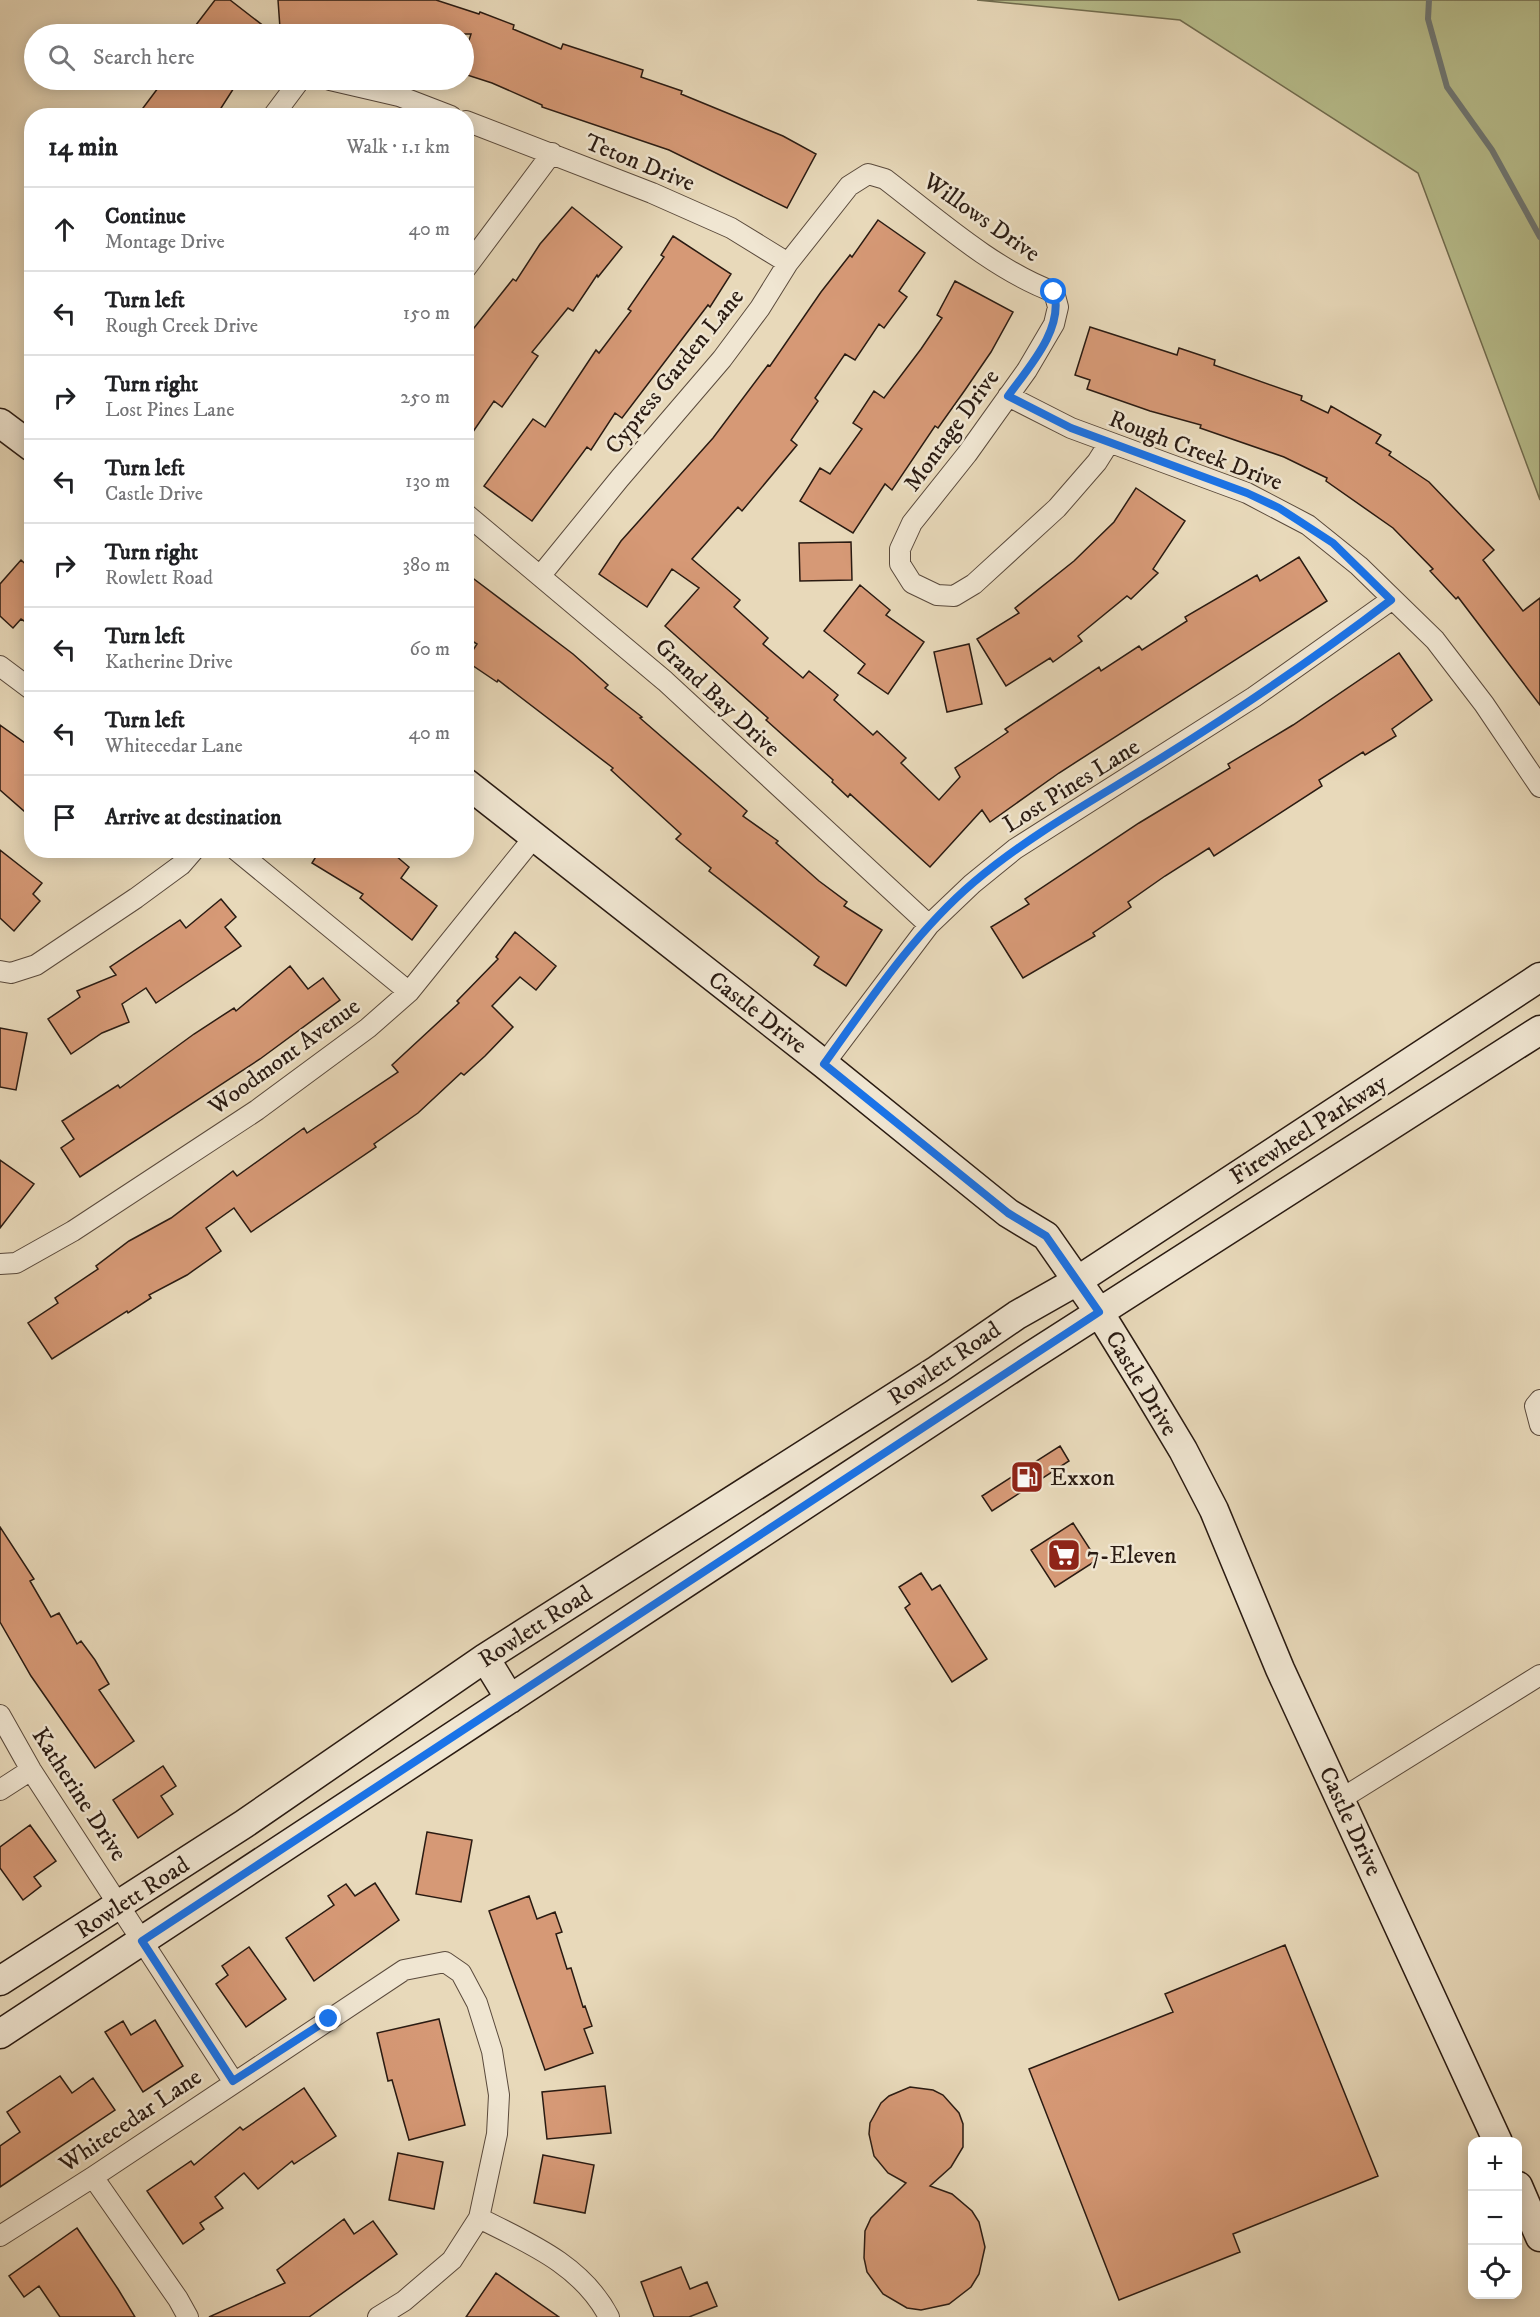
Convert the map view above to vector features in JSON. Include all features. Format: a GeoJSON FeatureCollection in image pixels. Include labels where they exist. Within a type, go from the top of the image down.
{"type":"FeatureCollection","features":[{"type":"Feature","properties":{"kind":"main road"},"geometry":{"type":"LineString","coordinates":[[0,423],[24,441]]}},
{"type":"Feature","properties":{"kind":"main road","name":"Castle Drive"},"geometry":{"type":"LineString","coordinates":[[474,789],[824,1064],[1008,1213],[1046,1236],[1099,1312],[1183,1450],[1214,1510],[1280,1668],[1496,2137]]}},
{"type":"Feature","properties":{"kind":"main road","name":"Firewheel Parkway"},"geometry":{"type":"LineString","coordinates":[[1077,1281],[1540,977]]}},
{"type":"Feature","properties":{"kind":"main road"},"geometry":{"type":"LineString","coordinates":[[1504,1053],[1540,1023]]}},
{"type":"Feature","properties":{"kind":"main road","name":"Firewheel Parkway"},"geometry":{"type":"LineString","coordinates":[[1099,1312],[1540,1030]]}},
{"type":"Feature","properties":{"kind":"main road","name":"Rowlett Road"},"geometry":{"type":"LineString","coordinates":[[0,1981],[254,1818],[486,1658],[937,1370],[1017,1315],[1077,1281]]}},
{"type":"Feature","properties":{"kind":"main road","name":"Rowlett Road"},"geometry":{"type":"LineString","coordinates":[[0,2034],[1099,1312]]}},
{"type":"Feature","properties":{"kind":"main road"},"geometry":{"type":"LineString","coordinates":[[486,1658],[510,1699]]}},
{"type":"Feature","properties":{"kind":"main road"},"geometry":{"type":"LineString","coordinates":[[1520,2191],[1540,2237]]}},
{"type":"Feature","properties":{"kind":"street"},"geometry":{"type":"LineString","coordinates":[[279,108],[292,90]]}},
{"type":"Feature","properties":{"kind":"street"},"geometry":{"type":"LineString","coordinates":[[373,90],[399,96],[430,108]]}},
{"type":"Feature","properties":{"kind":"street","name":"Teton Drive"},"geometry":{"type":"LineString","coordinates":[[474,124],[552,153],[731,228],[788,263]]}},
{"type":"Feature","properties":{"kind":"street"},"geometry":{"type":"LineString","coordinates":[[474,257],[552,153]]}},
{"type":"Feature","properties":{"kind":"street","name":"Cypress Garden Lane"},"geometry":{"type":"LineString","coordinates":[[541,575],[722,359],[760,308],[788,263],[849,186],[868,174]]}},
{"type":"Feature","properties":{"kind":"street","name":"Willows Drive"},"geometry":{"type":"LineString","coordinates":[[868,174],[885,179],[978,248],[1033,284],[1054,292],[1058,307]]}},
{"type":"Feature","properties":{"kind":"street","name":"Montage Drive"},"geometry":{"type":"LineString","coordinates":[[1058,307],[1054,324],[1008,396],[935,497],[912,523],[900,549],[900,564],[912,582],[936,596],[954,596],[974,584],[1057,508],[1097,462],[1109,443]]}},
{"type":"Feature","properties":{"kind":"street","name":"Rough Creek Drive"},"geometry":{"type":"LineString","coordinates":[[1008,396],[1071,428],[1247,493],[1279,508],[1333,543],[1435,640],[1540,787]]}},
{"type":"Feature","properties":{"kind":"street","name":"Grand Bay Drive"},"geometry":{"type":"LineString","coordinates":[[474,521],[665,681],[929,925]]}},
{"type":"Feature","properties":{"kind":"street","name":"Lost Pines Lane"},"geometry":{"type":"LineString","coordinates":[[824,1064],[929,925],[972,884],[1015,849],[1254,697],[1351,631],[1391,600]]}},
{"type":"Feature","properties":{"kind":"street"},"geometry":{"type":"LineString","coordinates":[[0,666],[24,684]]}},
{"type":"Feature","properties":{"kind":"street","name":"Woodmont Avenue"},"geometry":{"type":"LineString","coordinates":[[8,1264],[73,1231],[257,1110],[368,1028],[409,992],[535,836]]}},
{"type":"Feature","properties":{"kind":"street"},"geometry":{"type":"LineString","coordinates":[[0,971],[11,973],[36,965],[136,898],[187,858]]}},
{"type":"Feature","properties":{"kind":"street"},"geometry":{"type":"LineString","coordinates":[[247,858],[409,992]]}},
{"type":"Feature","properties":{"kind":"street"},"geometry":{"type":"LineString","coordinates":[[1540,1400],[1535,1406],[1540,1425]]}},
{"type":"Feature","properties":{"kind":"street"},"geometry":{"type":"LineString","coordinates":[[1341,1799],[1540,1675]]}},
{"type":"Feature","properties":{"kind":"street","name":"Katherine Drive"},"geometry":{"type":"LineString","coordinates":[[0,1715],[31,1770],[233,2081]]}},
{"type":"Feature","properties":{"kind":"street"},"geometry":{"type":"LineString","coordinates":[[0,1790],[31,1770]]}},
{"type":"Feature","properties":{"kind":"street","name":"Whitecedar Lane"},"geometry":{"type":"LineString","coordinates":[[0,2236],[93,2177],[233,2081],[404,1970],[445,1962],[461,1973],[477,2003],[492,2051],[499,2095],[497,2134],[479,2218]]}},
{"type":"Feature","properties":{"kind":"street"},"geometry":{"type":"LineString","coordinates":[[93,2177],[178,2299],[188,2317]]}},
{"type":"Feature","properties":{"kind":"street"},"geometry":{"type":"LineString","coordinates":[[378,2317],[404,2301],[452,2260],[479,2218],[533,2244],[577,2274],[595,2293],[609,2317]]}},
{"type":"Feature","properties":{"kind":"green space"},"geometry":{"type":"Polygon","coordinates":[[[977,0],[1540,0],[1540,500],[1418,173],[1180,20],[977,0]]]}},
{"type":"Feature","properties":{"kind":"building"},"geometry":{"type":"Polygon","coordinates":[[[215,0],[230,0],[261,24],[197,24],[215,0]]]}},
{"type":"Feature","properties":{"kind":"building"},"geometry":{"type":"Polygon","coordinates":[[[278,0],[436,0],[479,14],[480,12],[514,25],[513,29],[561,49],[563,44],[643,70],[641,77],[682,91],[681,94],[783,136],[816,154],[787,208],[669,150],[542,107],[542,105],[492,83],[474,77],[474,24],[280,24],[278,0]]]}},
{"type":"Feature","properties":{"kind":"building"},"geometry":{"type":"Polygon","coordinates":[[[156,90],[233,90],[221,108],[143,108],[156,90]]]}},
{"type":"Feature","properties":{"kind":"building"},"geometry":{"type":"Polygon","coordinates":[[[572,207],[622,247],[598,277],[597,275],[573,311],[568,308],[532,352],[538,356],[502,407],[494,401],[474,430],[474,328],[513,279],[516,281],[540,244],[572,207]]]}},
{"type":"Feature","properties":{"kind":"building"},"geometry":{"type":"Polygon","coordinates":[[[878,220],[925,253],[899,291],[907,297],[884,328],[879,324],[855,360],[845,354],[815,398],[818,401],[791,440],[797,445],[742,511],[738,507],[692,559],[740,600],[734,607],[768,638],[763,644],[803,678],[809,671],[838,695],[834,700],[873,735],[877,731],[906,758],[901,763],[939,800],[960,777],[955,768],[1008,732],[1005,729],[1099,667],[1101,671],[1139,646],[1142,650],[1187,621],[1185,617],[1257,575],[1260,581],[1299,557],[1327,601],[1059,773],[990,822],[982,810],[930,867],[850,794],[848,797],[832,782],[833,780],[766,720],[768,718],[665,626],[699,588],[672,569],[647,607],[599,574],[621,541],[713,438],[768,365],[770,366],[821,292],[850,255],[852,257],[878,220]]]}},
{"type":"Feature","properties":{"kind":"building"},"geometry":{"type":"Polygon","coordinates":[[[673,236],[731,274],[710,307],[708,305],[622,418],[615,413],[591,450],[587,447],[532,521],[484,486],[533,419],[545,427],[596,350],[599,353],[631,311],[628,309],[664,257],[661,255],[673,236]]]}},
{"type":"Feature","properties":{"kind":"building"},"geometry":{"type":"Polygon","coordinates":[[[955,281],[1013,312],[991,352],[938,428],[935,426],[892,490],[885,484],[853,533],[800,501],[820,468],[830,474],[862,429],[853,423],[874,391],[884,398],[921,349],[942,318],[937,315],[955,281]]]}},
{"type":"Feature","properties":{"kind":"building"},"geometry":{"type":"Polygon","coordinates":[[[1090,327],[1177,355],[1179,348],[1215,360],[1214,365],[1302,396],[1301,400],[1328,413],[1331,406],[1381,435],[1376,443],[1391,452],[1389,455],[1429,482],[1494,550],[1483,560],[1523,611],[1540,598],[1540,705],[1458,597],[1456,599],[1430,571],[1433,569],[1393,528],[1326,481],[1327,478],[1284,457],[1200,428],[1201,425],[1150,411],[1087,389],[1090,380],[1075,375],[1090,327]]]}},
{"type":"Feature","properties":{"kind":"building"},"geometry":{"type":"Polygon","coordinates":[[[1136,488],[1185,521],[1153,569],[1158,573],[1131,599],[1127,596],[1078,636],[1082,641],[1053,662],[1050,658],[1006,686],[977,639],[1019,613],[1015,608],[1074,561],[1114,522],[1136,488]]]}},
{"type":"Feature","properties":{"kind":"building"},"geometry":{"type":"Polygon","coordinates":[[[851,542],[852,580],[800,581],[799,543],[851,542]]]}},
{"type":"Feature","properties":{"kind":"building"},"geometry":{"type":"Polygon","coordinates":[[[21,560],[24,563],[24,621],[21,619],[13,628],[0,616],[0,584],[21,560]]]}},
{"type":"Feature","properties":{"kind":"building"},"geometry":{"type":"Polygon","coordinates":[[[474,579],[573,654],[608,685],[605,688],[642,717],[640,718],[747,811],[743,816],[778,841],[776,843],[847,902],[844,906],[882,930],[846,986],[814,965],[819,957],[709,871],[711,868],[676,839],[681,834],[611,770],[613,768],[498,680],[497,682],[474,666],[474,649],[477,644],[474,642],[474,579]]]}},
{"type":"Feature","properties":{"kind":"building"},"geometry":{"type":"Polygon","coordinates":[[[860,585],[890,610],[886,615],[924,642],[888,694],[858,673],[865,664],[824,631],[860,585]]]}},
{"type":"Feature","properties":{"kind":"building"},"geometry":{"type":"Polygon","coordinates":[[[969,644],[982,704],[947,712],[934,652],[969,644]]]}},
{"type":"Feature","properties":{"kind":"building"},"geometry":{"type":"Polygon","coordinates":[[[1399,653],[1432,700],[1392,729],[1396,736],[1365,755],[1363,752],[1319,780],[1322,786],[1214,856],[1209,848],[1165,876],[1128,902],[1131,907],[1093,933],[1095,936],[1023,978],[991,927],[1029,904],[1025,899],[1139,823],[1230,768],[1228,764],[1293,725],[1399,653]]]}},
{"type":"Feature","properties":{"kind":"building"},"geometry":{"type":"Polygon","coordinates":[[[0,725],[24,742],[24,811],[0,790],[0,725]]]}},
{"type":"Feature","properties":{"kind":"building"},"geometry":{"type":"Polygon","coordinates":[[[0,850],[42,883],[33,894],[40,901],[14,931],[0,918],[0,850]]]}},
{"type":"Feature","properties":{"kind":"building"},"geometry":{"type":"Polygon","coordinates":[[[315,858],[398,858],[409,867],[401,878],[437,906],[412,940],[360,898],[363,894],[312,863],[315,858]]]}},
{"type":"Feature","properties":{"kind":"building"},"geometry":{"type":"Polygon","coordinates":[[[221,899],[236,917],[225,927],[241,946],[156,1003],[146,988],[122,1004],[129,1022],[102,1033],[71,1054],[48,1019],[80,997],[77,991],[116,975],[110,967],[180,920],[186,928],[221,899]]]}},
{"type":"Feature","properties":{"kind":"building"},"geometry":{"type":"Polygon","coordinates":[[[515,932],[556,966],[536,990],[520,977],[492,1006],[513,1027],[485,1056],[464,1075],[461,1073],[418,1113],[374,1144],[376,1147],[251,1232],[234,1208],[206,1228],[221,1251],[187,1275],[149,1295],[151,1298],[128,1313],[127,1311],[52,1359],[28,1323],[58,1303],[55,1298],[98,1269],[96,1266],[129,1241],[171,1218],[233,1171],[237,1176],[304,1128],[307,1133],[398,1072],[392,1065],[459,1003],[457,1001],[498,959],[496,957],[515,932]]]}},
{"type":"Feature","properties":{"kind":"building"},"geometry":{"type":"Polygon","coordinates":[[[290,966],[308,989],[323,978],[340,1000],[260,1059],[80,1177],[61,1148],[74,1139],[62,1121],[118,1085],[120,1088],[234,1008],[236,1011],[290,966]]]}},
{"type":"Feature","properties":{"kind":"building"},"geometry":{"type":"Polygon","coordinates":[[[0,1028],[27,1033],[16,1090],[0,1087],[0,1028]]]}},
{"type":"Feature","properties":{"kind":"building"},"geometry":{"type":"Polygon","coordinates":[[[0,1160],[34,1184],[0,1228],[0,1160]]]}},
{"type":"Feature","properties":{"kind":"building","name":"Exxon"},"geometry":{"type":"Polygon","coordinates":[[[1060,1446],[1069,1461],[992,1511],[982,1496],[1060,1446]]]}},
{"type":"Feature","properties":{"kind":"building","name":"7-Eleven"},"geometry":{"type":"Polygon","coordinates":[[[1073,1523],[1097,1560],[1055,1587],[1031,1550],[1073,1523]]]}},
{"type":"Feature","properties":{"kind":"building"},"geometry":{"type":"Polygon","coordinates":[[[0,1527],[34,1579],[30,1581],[51,1617],[59,1613],[77,1644],[81,1641],[95,1660],[109,1684],[99,1690],[134,1741],[95,1768],[31,1676],[0,1622],[0,1527]]]}},
{"type":"Feature","properties":{"kind":"building"},"geometry":{"type":"Polygon","coordinates":[[[921,1573],[932,1590],[940,1585],[987,1659],[952,1682],[905,1608],[910,1604],[899,1587],[921,1573]]]}},
{"type":"Feature","properties":{"kind":"building"},"geometry":{"type":"Polygon","coordinates":[[[163,1766],[176,1786],[161,1796],[173,1814],[138,1838],[113,1800],[163,1766]]]}},
{"type":"Feature","properties":{"kind":"building"},"geometry":{"type":"Polygon","coordinates":[[[30,1825],[56,1861],[34,1877],[41,1886],[23,1900],[0,1868],[0,1847],[30,1825]]]}},
{"type":"Feature","properties":{"kind":"building"},"geometry":{"type":"Polygon","coordinates":[[[427,1832],[472,1840],[461,1902],[416,1894],[427,1832]]]}},
{"type":"Feature","properties":{"kind":"building"},"geometry":{"type":"Polygon","coordinates":[[[375,1883],[399,1920],[314,1981],[286,1938],[334,1905],[328,1896],[346,1884],[355,1896],[375,1883]]]}},
{"type":"Feature","properties":{"kind":"building"},"geometry":{"type":"Polygon","coordinates":[[[529,1896],[537,1919],[555,1912],[562,1932],[556,1934],[567,1969],[571,1968],[583,2007],[585,2006],[592,2026],[584,2029],[593,2053],[545,2070],[489,1911],[529,1896]]]}},
{"type":"Feature","properties":{"kind":"building"},"geometry":{"type":"Polygon","coordinates":[[[1285,1945],[1378,2176],[1233,2234],[1240,2252],[1119,2300],[1029,2069],[1173,2012],[1165,1994],[1285,1945]]]}},
{"type":"Feature","properties":{"kind":"building"},"geometry":{"type":"Polygon","coordinates":[[[249,1947],[286,1999],[246,2027],[216,1984],[228,1975],[222,1966],[249,1947]]]}},
{"type":"Feature","properties":{"kind":"building"},"geometry":{"type":"Polygon","coordinates":[[[439,2019],[465,2125],[409,2140],[392,2080],[388,2081],[377,2033],[439,2019]]]}},
{"type":"Feature","properties":{"kind":"building"},"geometry":{"type":"Polygon","coordinates":[[[155,2020],[183,2066],[143,2092],[105,2032],[123,2021],[131,2035],[155,2020]]]}},
{"type":"Feature","properties":{"kind":"building"},"geometry":{"type":"Polygon","coordinates":[[[60,2076],[72,2093],[93,2078],[115,2110],[0,2187],[0,2146],[20,2132],[7,2112],[60,2076]]]}},
{"type":"Feature","properties":{"kind":"building"},"geometry":{"type":"Polygon","coordinates":[[[605,2086],[611,2133],[547,2139],[542,2092],[605,2086]]]}},
{"type":"Feature","properties":{"kind":"building"},"geometry":{"type":"Polygon","coordinates":[[[910,2087],[933,2090],[943,2095],[959,2113],[963,2124],[963,2147],[951,2167],[930,2186],[952,2194],[972,2211],[979,2222],[985,2247],[979,2274],[971,2287],[949,2304],[921,2310],[907,2308],[883,2294],[867,2272],[864,2258],[865,2231],[871,2218],[906,2183],[888,2173],[874,2156],[869,2134],[870,2123],[881,2103],[889,2096],[910,2087]]]}},
{"type":"Feature","properties":{"kind":"building"},"geometry":{"type":"Polygon","coordinates":[[[304,2088],[336,2136],[294,2164],[292,2161],[258,2189],[244,2173],[215,2197],[223,2208],[200,2223],[204,2229],[183,2244],[147,2191],[191,2161],[194,2165],[240,2127],[243,2130],[304,2088]]]}},
{"type":"Feature","properties":{"kind":"building"},"geometry":{"type":"Polygon","coordinates":[[[398,2153],[443,2162],[434,2209],[389,2200],[398,2153]]]}},
{"type":"Feature","properties":{"kind":"building"},"geometry":{"type":"Polygon","coordinates":[[[543,2155],[594,2165],[585,2213],[534,2203],[543,2155]]]}},
{"type":"Feature","properties":{"kind":"building"},"geometry":{"type":"Polygon","coordinates":[[[344,2219],[354,2234],[373,2221],[397,2254],[309,2317],[209,2317],[285,2283],[277,2270],[344,2219]]]}},
{"type":"Feature","properties":{"kind":"building"},"geometry":{"type":"Polygon","coordinates":[[[77,2228],[135,2317],[60,2317],[39,2286],[24,2297],[9,2276],[77,2228]]]}},
{"type":"Feature","properties":{"kind":"building"},"geometry":{"type":"Polygon","coordinates":[[[681,2267],[690,2289],[707,2282],[717,2306],[689,2317],[654,2317],[641,2282],[681,2267]]]}},
{"type":"Feature","properties":{"kind":"building"},"geometry":{"type":"Polygon","coordinates":[[[496,2273],[559,2317],[466,2317],[496,2273]]]}},
{"type":"Feature","properties":{"kind":"waterway"},"geometry":{"type":"LineString","coordinates":[[1429,0],[1428,19],[1447,87],[1492,150],[1540,237]]}},
{"type":"Feature","properties":{"kind":"place","name":"Exxon"},"geometry":{"type":"Point","coordinates":[1027,1477]}},
{"type":"Feature","properties":{"kind":"place","name":"7-Eleven"},"geometry":{"type":"Point","coordinates":[1064,1555]}},
{"type":"Feature","properties":{"kind":"route"},"geometry":{"type":"LineString","coordinates":[[329,2019],[233,2081],[142,1941],[1099,1312],[1046,1236],[1008,1213],[824,1064],[929,925],[972,884],[1015,849],[1254,697],[1351,631],[1391,600],[1359,566],[1333,543],[1279,508],[1247,493],[1071,428],[1008,396],[1027,370],[1054,324],[1058,307],[1054,292]]}}]}
